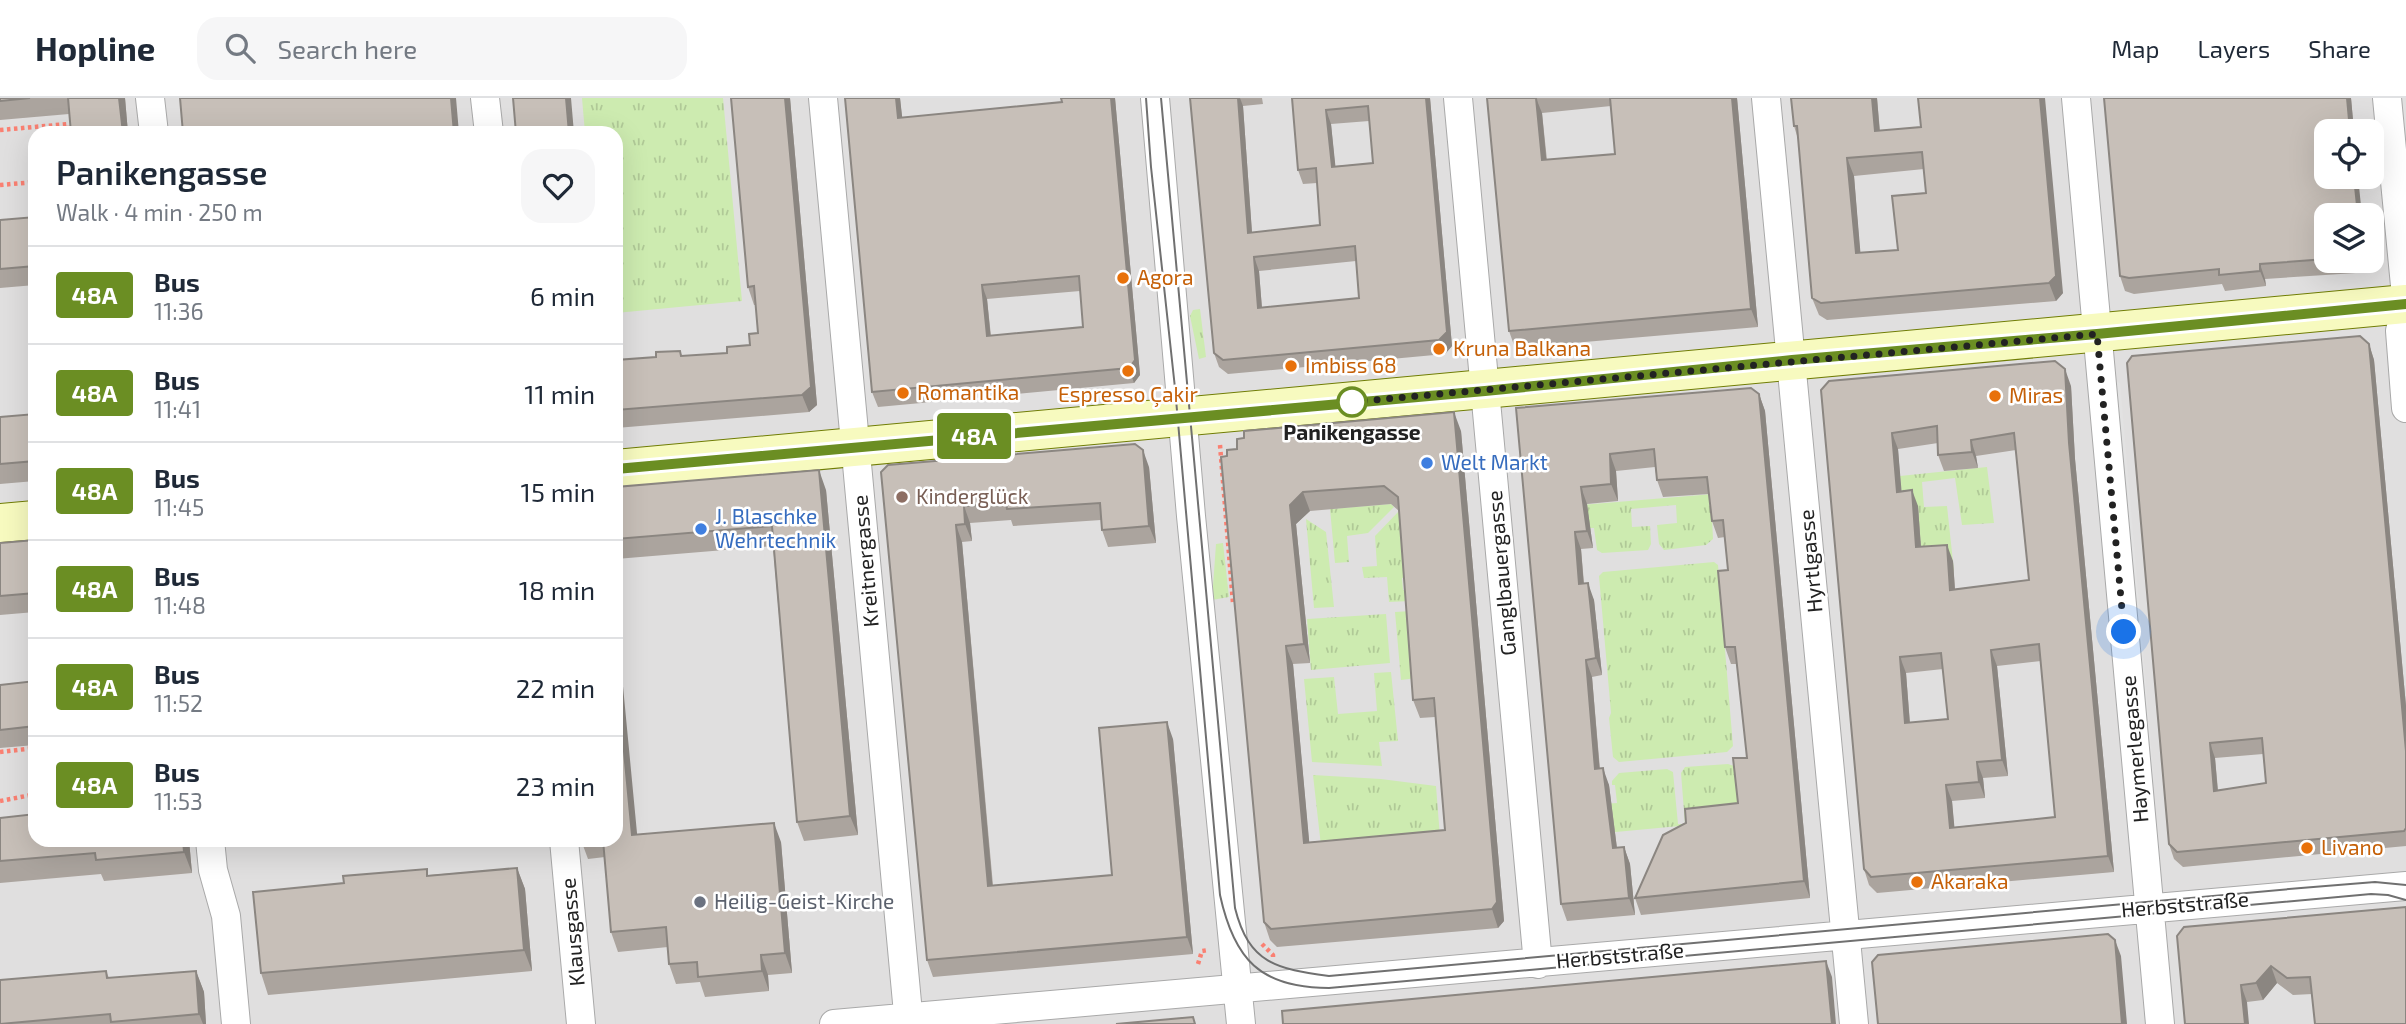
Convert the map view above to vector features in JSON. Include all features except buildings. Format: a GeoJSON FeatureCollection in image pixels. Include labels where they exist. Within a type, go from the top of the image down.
{"type":"FeatureCollection","features":[{"type":"Feature","properties":{"kind":"main road"},"geometry":{"type":"LineString","coordinates":[[623,468],[2406,306]]}},
{"type":"Feature","properties":{"kind":"main road"},"geometry":{"type":"LineString","coordinates":[[0,523],[28,521]]}},
{"type":"Feature","properties":{"kind":"street"},"geometry":{"type":"LineString","coordinates":[[150,98],[153,126]]}},
{"type":"Feature","properties":{"kind":"street"},"geometry":{"type":"LineString","coordinates":[[485,98],[488,126]]}},
{"type":"Feature","properties":{"kind":"street","name":"Kreitnergasse"},"geometry":{"type":"LineString","coordinates":[[824,98],[909,1021]]}},
{"type":"Feature","properties":{"kind":"street"},"geometry":{"type":"LineString","coordinates":[[1154,98],[1241,1024]]}},
{"type":"Feature","properties":{"kind":"street","name":"Ganglbauergasse"},"geometry":{"type":"LineString","coordinates":[[1458,98],[1538,964]]}},
{"type":"Feature","properties":{"kind":"street","name":"Hyrtlgasse"},"geometry":{"type":"LineString","coordinates":[[1766,98],[1854,1024]]}},
{"type":"Feature","properties":{"kind":"street","name":"Haymerlegasse"},"geometry":{"type":"LineString","coordinates":[[2076,98],[2160,1024]]}},
{"type":"Feature","properties":{"kind":"street"},"geometry":{"type":"LineString","coordinates":[[2387,98],[2406,296]]}},
{"type":"Feature","properties":{"kind":"street"},"geometry":{"type":"LineString","coordinates":[[2405,393],[2400,331],[2406,306]]}},
{"type":"Feature","properties":{"kind":"street"},"geometry":{"type":"LineString","coordinates":[[211,847],[213,870],[226,916],[236,1024]]}},
{"type":"Feature","properties":{"kind":"street","name":"Klausgasse"},"geometry":{"type":"LineString","coordinates":[[565,847],[581,1024]]}},
{"type":"Feature","properties":{"kind":"street","name":"Herbststraße"},"geometry":{"type":"LineString","coordinates":[[834,1024],[909,1021],[1238,988],[1538,964],[1845,934],[2406,886]]}},
{"type":"Feature","properties":{"kind":"path"},"geometry":{"type":"LineString","coordinates":[[45,126],[68,126]]}},
{"type":"Feature","properties":{"kind":"path"},"geometry":{"type":"LineString","coordinates":[[0,130],[28,128]]}},
{"type":"Feature","properties":{"kind":"path"},"geometry":{"type":"LineString","coordinates":[[0,185],[28,183]]}},
{"type":"Feature","properties":{"kind":"path"},"geometry":{"type":"LineString","coordinates":[[1220,446],[1233,603]]}},
{"type":"Feature","properties":{"kind":"path"},"geometry":{"type":"LineString","coordinates":[[0,752],[28,749]]}},
{"type":"Feature","properties":{"kind":"path"},"geometry":{"type":"LineString","coordinates":[[0,801],[28,795]]}},
{"type":"Feature","properties":{"kind":"shaded area"},"geometry":{"type":"Polygon","coordinates":[[[0,98],[2406,98],[2406,1024],[1836,1024],[1832,978],[1319,1024],[0,1024],[0,98]]]}},
{"type":"Feature","properties":{"kind":"shaded area"},"geometry":{"type":"Polygon","coordinates":[[[2105,374],[2120,383],[2154,780],[2140,772],[2105,374]]]}},
{"type":"Feature","properties":{"kind":"green space"},"geometry":{"type":"Polygon","coordinates":[[[582,98],[723,98],[742,301],[623,312],[623,126],[584,126],[582,98]]]}},
{"type":"Feature","properties":{"kind":"green space"},"geometry":{"type":"Polygon","coordinates":[[[1200,309],[1206,357],[1199,359],[1190,316],[1193,310],[1200,309]]]}},
{"type":"Feature","properties":{"kind":"green space"},"geometry":{"type":"Polygon","coordinates":[[[1987,467],[1994,523],[1962,525],[1955,478],[1922,482],[1924,507],[1947,506],[1954,571],[1910,574],[1920,541],[1918,507],[1903,508],[1900,476],[1987,467]]]}},
{"type":"Feature","properties":{"kind":"green space"},"geometry":{"type":"Polygon","coordinates":[[[1725,493],[1712,518],[1713,539],[1706,545],[1664,550],[1659,544],[1657,525],[1677,523],[1676,505],[1631,509],[1632,527],[1650,526],[1651,544],[1648,550],[1602,553],[1597,550],[1594,528],[1583,528],[1581,505],[1725,493]]]}},
{"type":"Feature","properties":{"kind":"green space"},"geometry":{"type":"Polygon","coordinates":[[[1391,504],[1394,507],[1368,533],[1347,536],[1349,562],[1335,563],[1330,509],[1391,504]]]}},
{"type":"Feature","properties":{"kind":"green space"},"geometry":{"type":"Polygon","coordinates":[[[1399,511],[1408,577],[1402,578],[1403,590],[1410,590],[1410,601],[1389,602],[1387,577],[1364,578],[1362,567],[1377,566],[1375,536],[1399,511]]]}},
{"type":"Feature","properties":{"kind":"green space"},"geometry":{"type":"Polygon","coordinates":[[[1306,519],[1326,532],[1334,607],[1314,608],[1306,519]]]}},
{"type":"Feature","properties":{"kind":"green space"},"geometry":{"type":"Polygon","coordinates":[[[1223,543],[1229,597],[1212,600],[1216,544],[1223,543]]]}},
{"type":"Feature","properties":{"kind":"green space"},"geometry":{"type":"Polygon","coordinates":[[[1714,562],[1718,565],[1733,746],[1727,752],[1619,762],[1613,757],[1599,576],[1603,572],[1714,562]]]}},
{"type":"Feature","properties":{"kind":"green space"},"geometry":{"type":"Polygon","coordinates":[[[1411,611],[1417,678],[1401,680],[1395,612],[1411,611]]]}},
{"type":"Feature","properties":{"kind":"green space"},"geometry":{"type":"Polygon","coordinates":[[[1386,614],[1390,663],[1311,670],[1307,619],[1386,614]]]}},
{"type":"Feature","properties":{"kind":"green space"},"geometry":{"type":"Polygon","coordinates":[[[1391,672],[1398,741],[1379,742],[1382,766],[1312,762],[1304,679],[1334,677],[1338,714],[1377,711],[1374,673],[1391,672]]]}},
{"type":"Feature","properties":{"kind":"green space"},"geometry":{"type":"Polygon","coordinates":[[[1728,764],[1737,767],[1744,820],[1605,833],[1603,804],[1617,803],[1612,781],[1619,773],[1667,769],[1673,772],[1678,824],[1685,824],[1681,773],[1685,767],[1728,764]]]}},
{"type":"Feature","properties":{"kind":"green space"},"geometry":{"type":"Polygon","coordinates":[[[1313,775],[1436,786],[1440,837],[1321,846],[1313,775]]]}},
{"type":"Feature","properties":{"kind":"tram line"},"geometry":{"type":"LineString","coordinates":[[1146,98],[1220,895],[1233,937],[1242,953],[1254,966],[1268,975],[1305,987],[1329,988],[2371,894],[2406,900]]}},
{"type":"Feature","properties":{"kind":"tram line"},"geometry":{"type":"LineString","coordinates":[[1161,98],[1235,908],[1248,941],[1268,960],[1294,970],[1329,976],[2301,888],[2375,882],[2406,885]]}},
{"type":"Feature","properties":{"kind":"bus line","name":"48A"},"geometry":{"type":"LineString","coordinates":[[623,468],[1485,391],[2406,304]]}},
{"type":"Feature","properties":{"kind":"place","name":"Agora"},"geometry":{"type":"Point","coordinates":[1123,278]}},
{"type":"Feature","properties":{"kind":"place","name":"Kruna Balkana"},"geometry":{"type":"Point","coordinates":[1439,349]}},
{"type":"Feature","properties":{"kind":"place","name":"Imbiss 68"},"geometry":{"type":"Point","coordinates":[1291,366]}},
{"type":"Feature","properties":{"kind":"place","name":"Espresso Çakir"},"geometry":{"type":"Point","coordinates":[1128,371]}},
{"type":"Feature","properties":{"kind":"place","name":"Romantika"},"geometry":{"type":"Point","coordinates":[903,393]}},
{"type":"Feature","properties":{"kind":"place","name":"Miras"},"geometry":{"type":"Point","coordinates":[1995,396]}},
{"type":"Feature","properties":{"kind":"place","name":"Panikengasse"},"geometry":{"type":"Point","coordinates":[1352,402]}},
{"type":"Feature","properties":{"kind":"place","name":"Welt Markt"},"geometry":{"type":"Point","coordinates":[1427,463]}},
{"type":"Feature","properties":{"kind":"place","name":"Kinderglück"},"geometry":{"type":"Point","coordinates":[902,497]}},
{"type":"Feature","properties":{"kind":"place","name":"J. Blaschke Wehrtechnik"},"geometry":{"type":"Point","coordinates":[701,529]}},
{"type":"Feature","properties":{"kind":"place","name":"Livano"},"geometry":{"type":"Point","coordinates":[2307,848]}},
{"type":"Feature","properties":{"kind":"place","name":"Akaraka"},"geometry":{"type":"Point","coordinates":[1917,882]}},
{"type":"Feature","properties":{"kind":"place","name":"Heilig-Geist-Kirche"},"geometry":{"type":"Point","coordinates":[700,902]}},
{"type":"Feature","properties":{"kind":"route"},"geometry":{"type":"LineString","coordinates":[[1352,402],[2097,334],[2124,632]]}}]}
